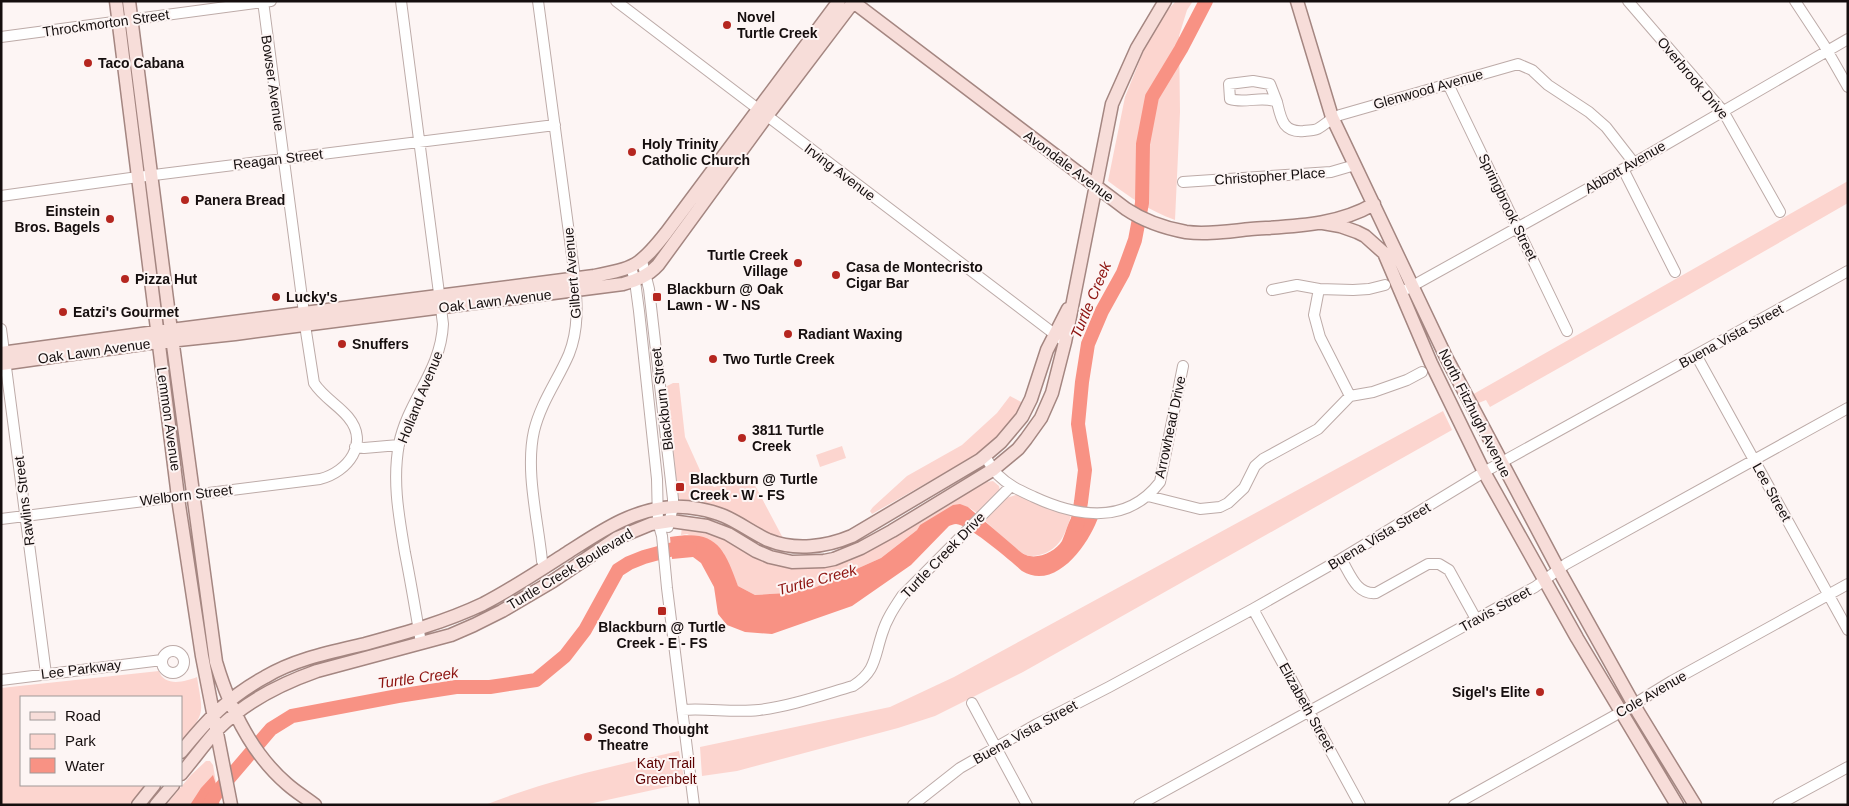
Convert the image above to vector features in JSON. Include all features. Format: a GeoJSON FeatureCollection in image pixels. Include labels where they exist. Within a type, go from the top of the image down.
{"type":"FeatureCollection","features":[{"type":"Feature","properties":{"kind":"main road","name":"Lemmon Avenue"},"geometry":{"type":"LineString","coordinates":[[116,1],[125,20],[145,176],[165,336],[178,496],[202,656],[214,713],[220,757],[231,805]]}},
{"type":"Feature","properties":{"kind":"main road","name":"Lemmon Avenue"},"geometry":{"type":"LineString","coordinates":[[125,20],[129,1]]}},
{"type":"Feature","properties":{"kind":"main road"},"geometry":{"type":"LineString","coordinates":[[641,278],[658,265],[704,193],[840,1]]}},
{"type":"Feature","properties":{"kind":"main road","name":"Turtle Creek Boulevard"},"geometry":{"type":"LineString","coordinates":[[182,751],[214,713],[229,700],[276,671],[331,652],[418,629],[480,605],[526,580],[613,524],[637,514],[707,526],[770,557],[792,562],[815,562],[834,559],[876,539],[994,470],[1022,444],[1036,426],[1052,393],[1065,342],[1072,302],[1101,190],[1112,104],[1137,48],[1165,1]]}},
{"type":"Feature","properties":{"kind":"main road","name":"North Fitzhugh Avenue"},"geometry":{"type":"LineString","coordinates":[[1297,1],[1332,117],[1446,356],[1558,570],[1633,704],[1696,805]]}},
{"type":"Feature","properties":{"kind":"main road"},"geometry":{"type":"LineString","coordinates":[[762,113],[853,2]]}},
{"type":"Feature","properties":{"kind":"main road","name":"Avondale Avenue"},"geometry":{"type":"LineString","coordinates":[[853,2],[1101,190],[1140,218],[1154,224],[1174,230],[1208,232],[1322,223],[1350,216],[1374,204]]}},
{"type":"Feature","properties":{"kind":"main road"},"geometry":{"type":"LineString","coordinates":[[636,264],[704,193]]}},
{"type":"Feature","properties":{"kind":"main road","name":"Avondale Avenue"},"geometry":{"type":"LineString","coordinates":[[1322,223],[1340,226],[1365,236],[1384,253]]}},
{"type":"Feature","properties":{"kind":"main road","name":"North Fitzhugh Avenue"},"geometry":{"type":"LineString","coordinates":[[1384,253],[1401,292],[1427,367],[1544,580],[1677,805]]}},
{"type":"Feature","properties":{"kind":"main road","name":"Oak Lawn Avenue"},"geometry":{"type":"LineString","coordinates":[[575,284],[636,264]]}},
{"type":"Feature","properties":{"kind":"main road","name":"Oak Lawn Avenue"},"geometry":{"type":"LineString","coordinates":[[3,358],[575,284],[623,284],[641,278]]}},
{"type":"Feature","properties":{"kind":"main road","name":"Turtle Creek Boulevard"},"geometry":{"type":"LineString","coordinates":[[182,773],[217,730],[255,699],[302,676],[451,634],[486,620],[553,581],[617,538],[662,517],[673,507],[712,512],[724,516],[769,540],[794,546],[815,546],[833,543],[869,526],[985,456],[1013,429],[1031,399],[1047,350],[1072,302]]}},
{"type":"Feature","properties":{"kind":"main road","name":"Lemmon Avenue"},"geometry":{"type":"LineString","coordinates":[[165,336],[193,495],[212,643],[222,681],[242,726],[263,757],[287,784],[315,805]]}},
{"type":"Feature","properties":{"kind":"main road"},"geometry":{"type":"LineString","coordinates":[[1427,367],[1446,356]]}},
{"type":"Feature","properties":{"kind":"main road"},"geometry":{"type":"LineString","coordinates":[[1031,399],[1046,407]]}},
{"type":"Feature","properties":{"kind":"main road"},"geometry":{"type":"LineString","coordinates":[[869,526],[876,539]]}},
{"type":"Feature","properties":{"kind":"main road"},"geometry":{"type":"LineString","coordinates":[[546,567],[553,581]]}},
{"type":"Feature","properties":{"kind":"main road"},"geometry":{"type":"LineString","coordinates":[[331,652],[335,666]]}},
{"type":"Feature","properties":{"kind":"main road"},"geometry":{"type":"LineString","coordinates":[[198,753],[210,753],[220,757]]}},
{"type":"Feature","properties":{"kind":"main road"},"geometry":{"type":"LineString","coordinates":[[138,805],[153,786]]}},
{"type":"Feature","properties":{"kind":"main road"},"geometry":{"type":"LineString","coordinates":[[156,805],[172,786]]}},
{"type":"Feature","properties":{"kind":"street","name":"Holland Avenue"},"geometry":{"type":"LineString","coordinates":[[401,1],[440,302],[442,335],[438,354],[415,400],[399,444],[396,469],[397,504],[421,643]]}},
{"type":"Feature","properties":{"kind":"street","name":"Gilbert Avenue"},"geometry":{"type":"LineString","coordinates":[[538,1],[575,284],[577,323],[572,344],[564,364],[541,410],[534,432],[531,455],[542,561],[546,567]]}},
{"type":"Feature","properties":{"kind":"street","name":"Irving Avenue"},"geometry":{"type":"LineString","coordinates":[[616,1],[1065,342]]}},
{"type":"Feature","properties":{"kind":"street","name":"Overbrook Drive"},"geometry":{"type":"LineString","coordinates":[[1628,1],[1723,111],[1780,212]]}},
{"type":"Feature","properties":{"kind":"street"},"geometry":{"type":"LineString","coordinates":[[1795,1],[1848,87]]}},
{"type":"Feature","properties":{"kind":"street","name":"Throckmorton Street"},"geometry":{"type":"LineString","coordinates":[[1,37],[266,2]]}},
{"type":"Feature","properties":{"kind":"street","name":"Bowser Avenue"},"geometry":{"type":"LineString","coordinates":[[266,2],[283,158],[314,383],[349,418],[355,431],[355,447]]}},
{"type":"Feature","properties":{"kind":"street","name":"Abbott Avenue"},"geometry":{"type":"LineString","coordinates":[[1401,292],[1634,163],[1848,39]]}},
{"type":"Feature","properties":{"kind":"street","name":"Glenwood Avenue"},"geometry":{"type":"LineString","coordinates":[[1277,102],[1282,122],[1285,126],[1296,132],[1318,129],[1332,117],[1518,64],[1524,65],[1548,85],[1589,112],[1606,127],[1634,163]]}},
{"type":"Feature","properties":{"kind":"street","name":"Springbrook Street"},"geometry":{"type":"LineString","coordinates":[[1448,84],[1567,331]]}},
{"type":"Feature","properties":{"kind":"street","name":"Reagan Street"},"geometry":{"type":"LineString","coordinates":[[1,196],[554,124]]}},
{"type":"Feature","properties":{"kind":"street","name":"Christopher Place"},"geometry":{"type":"LineString","coordinates":[[1183,182],[1332,172],[1355,165]]}},
{"type":"Feature","properties":{"kind":"street"},"geometry":{"type":"LineString","coordinates":[[1623,169],[1675,272]]}},
{"type":"Feature","properties":{"kind":"street","name":"Blackburn Street"},"geometry":{"type":"LineString","coordinates":[[636,264],[641,278],[659,376],[673,507]]}},
{"type":"Feature","properties":{"kind":"street","name":"Buena Vista Street"},"geometry":{"type":"LineString","coordinates":[[913,805],[948,776],[996,747],[1253,609],[1341,559],[1500,462],[1848,271]]}},
{"type":"Feature","properties":{"kind":"street","name":"Blackburn Street"},"geometry":{"type":"LineString","coordinates":[[641,278],[646,377],[662,517]]}},
{"type":"Feature","properties":{"kind":"street"},"geometry":{"type":"LineString","coordinates":[[1272,290],[1297,285],[1319,289],[1353,290],[1385,285]]}},
{"type":"Feature","properties":{"kind":"street"},"geometry":{"type":"LineString","coordinates":[[1319,289],[1314,315],[1320,337],[1350,396]]}},
{"type":"Feature","properties":{"kind":"street","name":"Rawlins Street"},"geometry":{"type":"LineString","coordinates":[[1,329],[3,358],[46,674]]}},
{"type":"Feature","properties":{"kind":"street","name":"Lee Street"},"geometry":{"type":"LineString","coordinates":[[1696,355],[1848,630]]}},
{"type":"Feature","properties":{"kind":"street","name":"Arrowhead Drive"},"geometry":{"type":"LineString","coordinates":[[1154,489],[1183,366]]}},
{"type":"Feature","properties":{"kind":"street"},"geometry":{"type":"LineString","coordinates":[[1154,489],[1171,502],[1200,509],[1220,507],[1228,503],[1244,488],[1255,466],[1263,459],[1318,429],[1350,396],[1373,392],[1407,380],[1427,367]]}},
{"type":"Feature","properties":{"kind":"street"},"geometry":{"type":"LineString","coordinates":[[646,377],[659,376]]}},
{"type":"Feature","properties":{"kind":"street","name":"Travis Street"},"geometry":{"type":"LineString","coordinates":[[1140,805],[1476,619],[1544,580],[1566,564],[1848,408]]}},
{"type":"Feature","properties":{"kind":"street"},"geometry":{"type":"LineString","coordinates":[[355,447],[399,444]]}},
{"type":"Feature","properties":{"kind":"street","name":"Welborn Street"},"geometry":{"type":"LineString","coordinates":[[1,519],[330,477],[337,474],[348,462],[355,447]]}},
{"type":"Feature","properties":{"kind":"street"},"geometry":{"type":"LineString","coordinates":[[985,456],[997,474],[1010,486],[1068,510],[1114,513],[1134,505],[1154,489]]}},
{"type":"Feature","properties":{"kind":"street","name":"Turtle Creek Drive"},"geometry":{"type":"LineString","coordinates":[[682,710],[740,711],[772,708],[853,686],[867,675],[872,668],[876,660],[882,634],[895,606],[1010,486]]}},
{"type":"Feature","properties":{"kind":"street"},"geometry":{"type":"LineString","coordinates":[[1154,489],[1163,493],[1171,502]]}},
{"type":"Feature","properties":{"kind":"street"},"geometry":{"type":"LineString","coordinates":[[662,517],[666,581],[694,805]]}},
{"type":"Feature","properties":{"kind":"street"},"geometry":{"type":"LineString","coordinates":[[1341,559],[1357,585],[1365,593],[1371,594],[1428,564],[1439,564],[1448,570],[1476,619]]}},
{"type":"Feature","properties":{"kind":"street","name":"Cole Avenue"},"geometry":{"type":"LineString","coordinates":[[1454,805],[1621,712],[1672,680],[1848,584]]}},
{"type":"Feature","properties":{"kind":"street","name":"Elizabeth Street"},"geometry":{"type":"LineString","coordinates":[[1253,609],[1360,805]]}},
{"type":"Feature","properties":{"kind":"street","name":"Lee Parkway"},"geometry":{"type":"LineString","coordinates":[[1,680],[162,660]]}},
{"type":"Feature","properties":{"kind":"street"},"geometry":{"type":"LineString","coordinates":[[972,703],[1028,805]]}},
{"type":"Feature","properties":{"kind":"street"},"geometry":{"type":"LineString","coordinates":[[1778,805],[1848,767]]}},
{"type":"Feature","properties":{"kind":"green space"},"geometry":{"type":"Polygon","coordinates":[[[1176,1],[1193,1],[1187,10],[1179,36],[1180,112],[1175,220],[1140,203],[1108,181],[1125,97],[1148,40],[1166,12],[1176,1]]]}},
{"type":"Feature","properties":{"kind":"green space"},"geometry":{"type":"Polygon","coordinates":[[[1848,181],[1848,203],[1683,298],[1490,407],[1486,400],[1476,404],[1470,396],[1848,181]]]}},
{"type":"Feature","properties":{"kind":"green space"},"geometry":{"type":"Polygon","coordinates":[[[679,383],[685,437],[703,477],[714,487],[750,476],[784,540],[678,498],[667,389],[667,386],[679,383]]]}},
{"type":"Feature","properties":{"kind":"green space"},"geometry":{"type":"Polygon","coordinates":[[[1010,396],[1023,403],[998,437],[976,455],[872,514],[870,511],[873,507],[907,476],[962,445],[997,413],[1010,396]]]}},
{"type":"Feature","properties":{"kind":"green space","name":"Katy Trail Greenbelt"},"geometry":{"type":"Polygon","coordinates":[[[1443,411],[1452,430],[1023,672],[935,716],[898,728],[737,771],[702,776],[700,747],[890,707],[954,677],[1443,411]]]}},
{"type":"Feature","properties":{"kind":"green space"},"geometry":{"type":"Polygon","coordinates":[[[842,446],[846,458],[820,467],[816,455],[842,446]]]}},
{"type":"Feature","properties":{"kind":"green space"},"geometry":{"type":"Polygon","coordinates":[[[993,481],[999,486],[1000,491],[979,514],[968,507],[920,525],[917,530],[881,558],[814,588],[786,593],[755,595],[738,586],[723,552],[687,534],[681,535],[682,527],[710,532],[729,541],[759,560],[770,564],[794,568],[830,565],[853,559],[987,482],[993,481]]]}},
{"type":"Feature","properties":{"kind":"green space"},"geometry":{"type":"Polygon","coordinates":[[[1021,495],[1071,516],[1061,540],[1046,553],[1032,556],[1018,551],[983,519],[1003,499],[1021,495]]]}},
{"type":"Feature","properties":{"kind":"green space"},"geometry":{"type":"Polygon","coordinates":[[[159,671],[165,679],[175,682],[197,677],[201,712],[195,725],[182,741],[182,696],[20,696],[20,786],[145,786],[129,805],[1,805],[1,688],[159,671]]]}},
{"type":"Feature","properties":{"kind":"green space","name":"Katy Trail Greenbelt"},"geometry":{"type":"Polygon","coordinates":[[[679,751],[685,783],[584,805],[485,805],[557,781],[679,751]]]}},
{"type":"Feature","properties":{"kind":"green space"},"geometry":{"type":"Polygon","coordinates":[[[206,761],[210,761],[213,765],[220,805],[166,805],[191,775],[206,761]]]}},
{"type":"Feature","properties":{"kind":"water"},"geometry":{"type":"Polygon","coordinates":[[[960,504],[968,507],[1025,555],[1031,556],[1046,554],[1056,548],[1062,541],[1073,515],[1099,515],[1088,539],[1070,561],[1059,570],[1047,575],[1035,576],[1022,571],[970,530],[956,524],[949,526],[911,565],[852,606],[772,634],[745,632],[727,625],[718,614],[714,587],[701,563],[693,557],[672,559],[670,537],[698,536],[716,544],[728,561],[738,586],[755,595],[786,593],[814,588],[881,558],[917,530],[920,525],[953,505],[960,504]]]}},
{"type":"Feature","properties":{"kind":"water"},"geometry":{"type":"Polygon","coordinates":[[[213,775],[218,791],[219,805],[190,805],[201,788],[213,775]]]}},
{"type":"Feature","properties":{"kind":"waterway","name":"Turtle Creek"},"geometry":{"type":"LineString","coordinates":[[1077,525],[1085,470],[1078,424],[1088,344],[1102,311],[1123,273],[1135,240],[1142,203],[1143,144],[1152,97],[1181,49],[1206,1]]}},
{"type":"Feature","properties":{"kind":"waterway","name":"Turtle Creek"},"geometry":{"type":"LineString","coordinates":[[209,805],[218,791],[271,729],[292,716],[456,687],[490,687],[536,680],[565,656],[585,630],[618,570],[644,557],[677,548],[690,549]]}},
{"type":"Feature","properties":{"kind":"place","name":"Novel Turtle Creek"},"geometry":{"type":"Point","coordinates":[727,25]}},
{"type":"Feature","properties":{"kind":"place","name":"Taco Cabana"},"geometry":{"type":"Point","coordinates":[88,63]}},
{"type":"Feature","properties":{"kind":"place","name":"Holy Trinity Catholic Church"},"geometry":{"type":"Point","coordinates":[632,152]}},
{"type":"Feature","properties":{"kind":"place","name":"Panera Bread"},"geometry":{"type":"Point","coordinates":[185,200]}},
{"type":"Feature","properties":{"kind":"place","name":"Einstein Bros. Bagels"},"geometry":{"type":"Point","coordinates":[110,219]}},
{"type":"Feature","properties":{"kind":"place","name":"Turtle Creek Village"},"geometry":{"type":"Point","coordinates":[798,263]}},
{"type":"Feature","properties":{"kind":"place","name":"Casa de Montecristo Cigar Bar"},"geometry":{"type":"Point","coordinates":[836,275]}},
{"type":"Feature","properties":{"kind":"place","name":"Pizza Hut"},"geometry":{"type":"Point","coordinates":[125,279]}},
{"type":"Feature","properties":{"kind":"place","name":"Lucky's"},"geometry":{"type":"Point","coordinates":[276,297]}},
{"type":"Feature","properties":{"kind":"place","name":"Blackburn @ Oak Lawn - W - NS"},"geometry":{"type":"Point","coordinates":[657,297]}},
{"type":"Feature","properties":{"kind":"place","name":"Eatzi's Gourmet"},"geometry":{"type":"Point","coordinates":[63,312]}},
{"type":"Feature","properties":{"kind":"place","name":"Radiant Waxing"},"geometry":{"type":"Point","coordinates":[788,334]}},
{"type":"Feature","properties":{"kind":"place","name":"Snuffers"},"geometry":{"type":"Point","coordinates":[342,344]}},
{"type":"Feature","properties":{"kind":"place","name":"Two Turtle Creek"},"geometry":{"type":"Point","coordinates":[713,359]}},
{"type":"Feature","properties":{"kind":"place","name":"3811 Turtle Creek"},"geometry":{"type":"Point","coordinates":[742,438]}},
{"type":"Feature","properties":{"kind":"place","name":"Blackburn @ Turtle Creek - W - FS"},"geometry":{"type":"Point","coordinates":[680,487]}},
{"type":"Feature","properties":{"kind":"place","name":"Blackburn @ Turtle Creek - E - FS"},"geometry":{"type":"Point","coordinates":[662,611]}},
{"type":"Feature","properties":{"kind":"place","name":"Sigel's Elite"},"geometry":{"type":"Point","coordinates":[1540,692]}},
{"type":"Feature","properties":{"kind":"place","name":"Second Thought Theatre"},"geometry":{"type":"Point","coordinates":[588,737]}}]}
